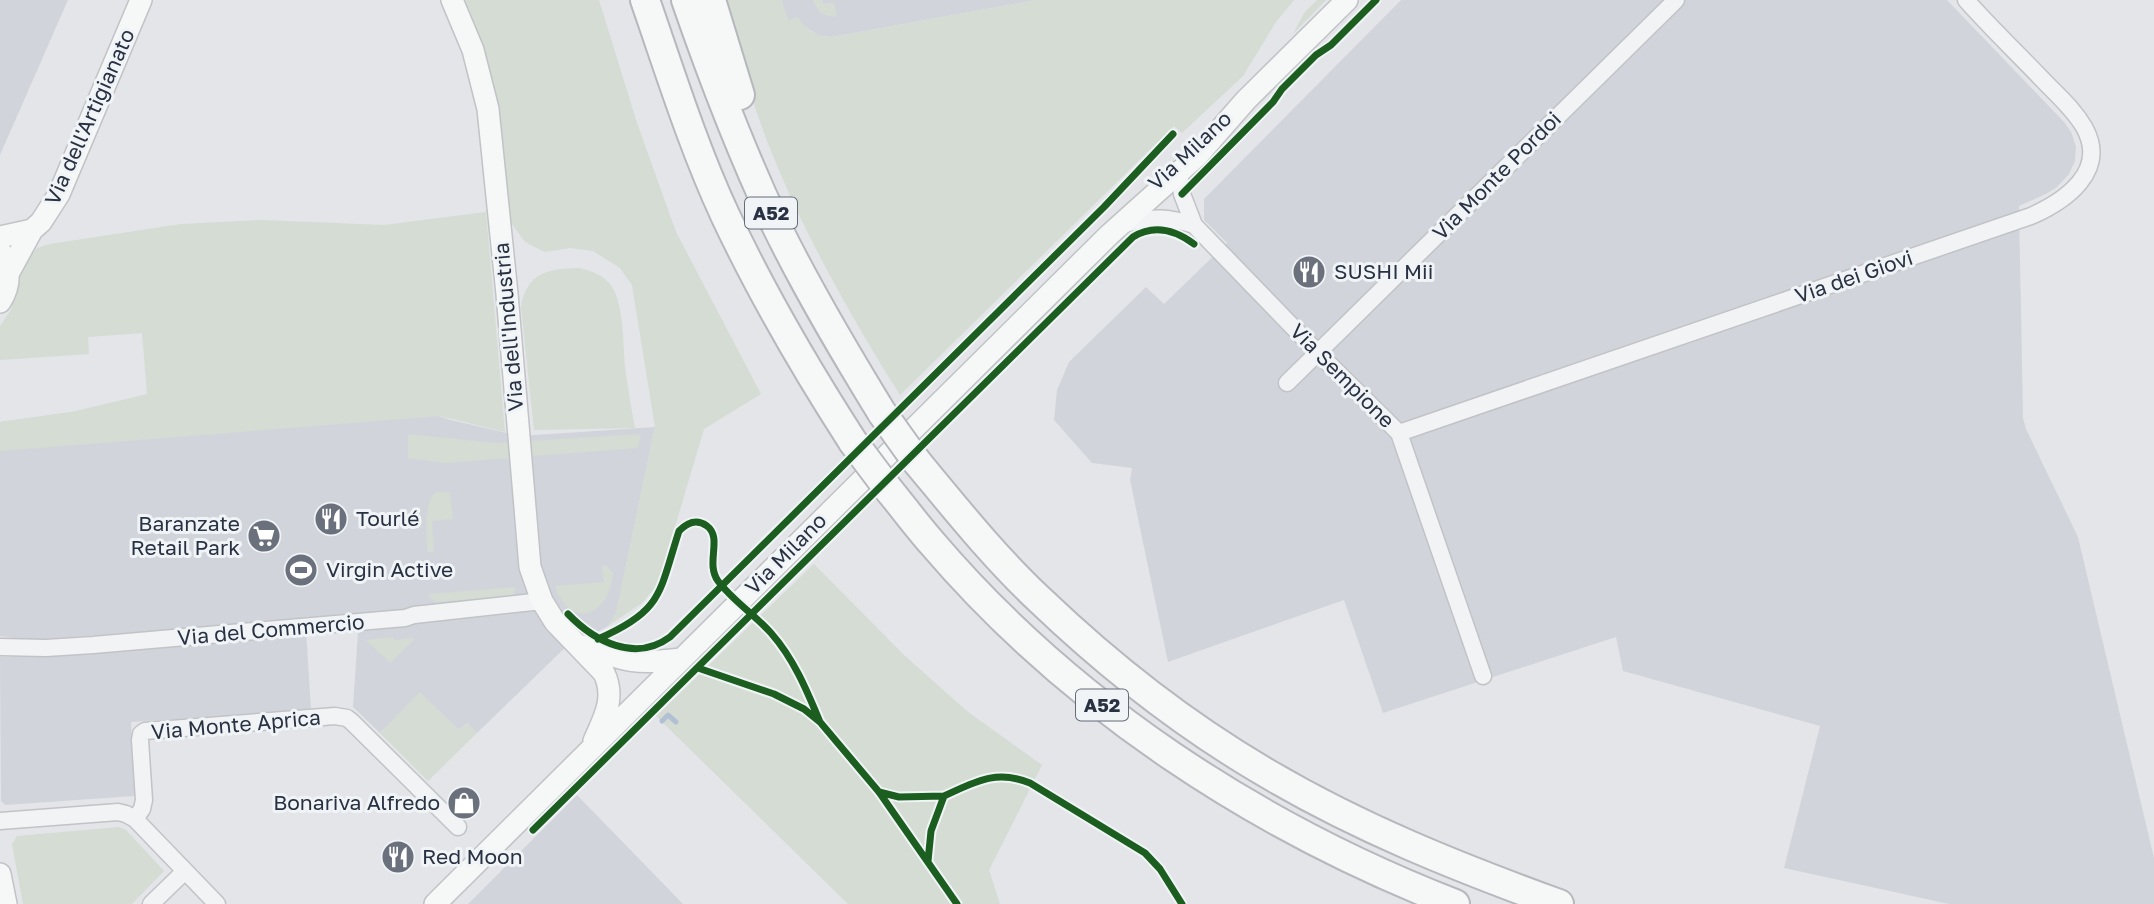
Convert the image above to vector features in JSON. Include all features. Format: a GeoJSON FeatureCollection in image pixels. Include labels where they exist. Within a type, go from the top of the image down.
{"type":"FeatureCollection","features":[{"type":"Feature","properties":{"kind":"highway"},"geometry":{"type":"LineString","coordinates":[[636,0],[678,98]]}},
{"type":"Feature","properties":{"kind":"highway","name":"A52"},"geometry":{"type":"LineString","coordinates":[[645,0],[678,98],[724,212],[752,271],[813,380],[853,442],[933,544],[1017,631],[1105,707],[1154,744],[1250,806],[1299,833],[1360,864],[1455,904]]}},
{"type":"Feature","properties":{"kind":"highway","name":"A52"},"geometry":{"type":"LineString","coordinates":[[686,0],[726,109],[775,223],[843,350],[882,413],[917,462],[962,516],[1040,600],[1125,675],[1193,726],[1264,772],[1370,828],[1436,858],[1559,904]]}},
{"type":"Feature","properties":{"kind":"highway"},"geometry":{"type":"LineString","coordinates":[[711,0],[729,62],[764,161],[882,413]]}},
{"type":"Feature","properties":{"kind":"street","name":"Via dell'Artigianato"},"geometry":{"type":"LineString","coordinates":[[0,302],[6,290],[8,274],[32,230],[41,222],[59,194],[141,0]]}},
{"type":"Feature","properties":{"kind":"street","name":"Via dell'Industria"},"geometry":{"type":"LineString","coordinates":[[452,0],[473,50],[488,109],[530,568],[538,591],[555,622],[604,673],[610,689],[610,702],[591,750]]}},
{"type":"Feature","properties":{"kind":"street","name":"Via Milano"},"geometry":{"type":"LineString","coordinates":[[435,904],[1114,230],[1197,156],[1246,100],[1347,0]]}},
{"type":"Feature","properties":{"kind":"street","name":"Via Monte Pordoi"},"geometry":{"type":"LineString","coordinates":[[1287,383],[1676,0]]}},
{"type":"Feature","properties":{"kind":"street","name":"Via dei Giovi"},"geometry":{"type":"LineString","coordinates":[[1399,433],[2031,216],[2066,197],[2080,182],[2088,165],[2090,146],[2085,129],[2069,108],[1966,0]]}},
{"type":"Feature","properties":{"kind":"street","name":"Via Milano"},"geometry":{"type":"LineString","coordinates":[[1114,230],[1188,148],[1246,100]]}},
{"type":"Feature","properties":{"kind":"street","name":"Via Sempione"},"geometry":{"type":"LineString","coordinates":[[1179,172],[1182,194],[1194,225],[1399,433],[1483,676]]}},
{"type":"Feature","properties":{"kind":"street"},"geometry":{"type":"LineString","coordinates":[[1114,230],[1144,218],[1156,217],[1169,217],[1194,225]]}},
{"type":"Feature","properties":{"kind":"street"},"geometry":{"type":"LineString","coordinates":[[0,237],[32,230]]}},
{"type":"Feature","properties":{"kind":"street"},"geometry":{"type":"LineString","coordinates":[[0,251],[8,274]]}},
{"type":"Feature","properties":{"kind":"street","name":"Via del Commercio"},"geometry":{"type":"LineString","coordinates":[[4,647],[93,645],[405,618],[538,591]]}},
{"type":"Feature","properties":{"kind":"street","name":"Via dell'Industria"},"geometry":{"type":"LineString","coordinates":[[578,644],[617,659],[633,662],[681,659]]}},
{"type":"Feature","properties":{"kind":"street","name":"Via Monte Aprica"},"geometry":{"type":"LineString","coordinates":[[135,820],[143,805],[140,740],[145,731],[335,716],[347,718],[352,722],[458,827]]}},
{"type":"Feature","properties":{"kind":"street"},"geometry":{"type":"LineString","coordinates":[[0,821],[118,812],[127,814],[217,904]]}},
{"type":"Feature","properties":{"kind":"street"},"geometry":{"type":"LineString","coordinates":[[150,904],[184,871]]}},
{"type":"Feature","properties":{"kind":"street"},"geometry":{"type":"LineString","coordinates":[[0,874],[6,904]]}},
{"type":"Feature","properties":{"kind":"shaded area"},"geometry":{"type":"Polygon","coordinates":[[[0,0],[68,0],[0,155],[0,0]]]}},
{"type":"Feature","properties":{"kind":"shaded area"},"geometry":{"type":"Polygon","coordinates":[[[465,0],[599,0],[637,123],[676,232],[761,394],[704,429],[658,584],[642,603],[608,626],[616,613],[655,427],[632,285],[620,268],[593,251],[570,248],[545,252],[525,242],[512,224],[497,104],[476,26],[465,0]]]}},
{"type":"Feature","properties":{"kind":"shaded area"},"geometry":{"type":"Polygon","coordinates":[[[722,0],[781,0],[788,20],[798,17],[812,32],[832,37],[1036,0],[1294,0],[1276,22],[1243,76],[1182,133],[1174,126],[900,395],[845,302],[779,171],[743,70],[722,0]]]}},
{"type":"Feature","properties":{"kind":"shaded area"},"geometry":{"type":"Polygon","coordinates":[[[781,0],[1036,0],[832,37],[819,36],[788,20],[781,0]]]}},
{"type":"Feature","properties":{"kind":"shaded area"},"geometry":{"type":"Polygon","coordinates":[[[813,0],[822,0],[823,4],[834,2],[837,16],[822,13],[813,0]]]}},
{"type":"Feature","properties":{"kind":"shaded area"},"geometry":{"type":"Polygon","coordinates":[[[1317,0],[1326,0],[1293,34],[1304,13],[1317,0]]]}},
{"type":"Feature","properties":{"kind":"shaded area"},"geometry":{"type":"Polygon","coordinates":[[[1401,0],[1947,0],[2065,123],[2076,147],[2075,161],[2069,174],[2057,187],[2019,206],[2023,418],[2078,537],[2154,858],[2154,904],[1949,904],[1784,868],[1820,726],[1623,671],[1616,637],[1383,713],[1344,600],[1168,662],[1130,480],[1132,468],[1092,463],[1054,420],[1057,390],[1069,362],[1146,287],[1164,304],[1227,243],[1204,220],[1204,199],[1401,0]]]}},
{"type":"Feature","properties":{"kind":"shaded area"},"geometry":{"type":"Polygon","coordinates":[[[486,212],[505,432],[440,416],[0,451],[0,422],[72,412],[147,394],[142,333],[88,337],[89,354],[0,360],[0,326],[11,310],[19,270],[37,248],[181,224],[261,220],[384,225],[486,212]]]}},
{"type":"Feature","properties":{"kind":"shaded area"},"geometry":{"type":"Polygon","coordinates":[[[579,268],[601,277],[609,283],[616,295],[621,315],[625,368],[635,428],[534,430],[521,307],[524,295],[528,286],[541,275],[579,268]]]}},
{"type":"Feature","properties":{"kind":"shaded area"},"geometry":{"type":"Polygon","coordinates":[[[382,397],[451,420],[520,436],[655,427],[616,614],[608,626],[573,640],[477,733],[467,723],[459,730],[420,693],[380,733],[353,707],[359,617],[27,640],[0,636],[0,422],[125,401],[382,397]]]}},
{"type":"Feature","properties":{"kind":"shaded area"},"geometry":{"type":"Polygon","coordinates":[[[408,434],[496,443],[641,434],[638,448],[445,463],[408,458],[408,434]]]}},
{"type":"Feature","properties":{"kind":"shaded area"},"geometry":{"type":"Polygon","coordinates":[[[436,492],[450,492],[453,519],[432,521],[434,552],[427,552],[427,511],[436,492]]]}},
{"type":"Feature","properties":{"kind":"shaded area"},"geometry":{"type":"Polygon","coordinates":[[[814,564],[904,655],[968,712],[1042,765],[989,870],[1000,904],[848,904],[656,716],[814,564]]]}},
{"type":"Feature","properties":{"kind":"shaded area"},"geometry":{"type":"Polygon","coordinates":[[[602,565],[607,566],[613,573],[604,600],[588,613],[570,609],[555,586],[604,582],[602,565]]]}},
{"type":"Feature","properties":{"kind":"shaded area"},"geometry":{"type":"Polygon","coordinates":[[[516,587],[514,594],[508,597],[436,602],[429,597],[429,594],[516,587]]]}},
{"type":"Feature","properties":{"kind":"shaded area"},"geometry":{"type":"Polygon","coordinates":[[[306,629],[311,710],[131,722],[135,796],[5,805],[1,801],[0,657],[25,657],[306,629]]]}},
{"type":"Feature","properties":{"kind":"shaded area"},"geometry":{"type":"Polygon","coordinates":[[[393,637],[394,640],[414,640],[390,663],[366,640],[393,637]]]}},
{"type":"Feature","properties":{"kind":"shaded area"},"geometry":{"type":"Polygon","coordinates":[[[420,692],[459,730],[467,723],[477,733],[428,781],[380,733],[420,692]]]}},
{"type":"Feature","properties":{"kind":"shaded area"},"geometry":{"type":"Polygon","coordinates":[[[577,795],[683,904],[468,904],[577,795]]]}},
{"type":"Feature","properties":{"kind":"shaded area"},"geometry":{"type":"Polygon","coordinates":[[[119,827],[126,830],[164,871],[132,904],[23,904],[12,844],[17,836],[119,827]]]}},
{"type":"Feature","properties":{"kind":"waterway"},"geometry":{"type":"LineString","coordinates":[[662,721],[668,715],[676,722]]}},
{"type":"Feature","properties":{"kind":"cycle path"},"geometry":{"type":"LineString","coordinates":[[1182,194],[1273,102],[1282,89],[1376,0]]}},
{"type":"Feature","properties":{"kind":"cycle path"},"geometry":{"type":"LineString","coordinates":[[568,614],[602,640],[629,648],[657,645],[670,637],[1104,207],[1173,134]]}},
{"type":"Feature","properties":{"kind":"cycle path"},"geometry":{"type":"LineString","coordinates":[[533,830],[1133,237],[1149,231],[1164,230],[1194,244]]}},
{"type":"Feature","properties":{"kind":"cycle path"},"geometry":{"type":"LineString","coordinates":[[598,639],[619,629],[647,609],[662,585],[679,531],[692,522],[699,522],[707,526],[714,537],[713,566],[718,581],[765,626],[787,654],[820,722]]}},
{"type":"Feature","properties":{"kind":"cycle path"},"geometry":{"type":"LineString","coordinates":[[698,668],[774,694],[804,709],[820,722],[879,792],[957,904]]}},
{"type":"Feature","properties":{"kind":"cycle path"},"geometry":{"type":"LineString","coordinates":[[944,796],[976,782],[996,777],[1030,783],[1145,853],[1160,869],[1182,904]]}},
{"type":"Feature","properties":{"kind":"cycle path"},"geometry":{"type":"LineString","coordinates":[[879,792],[899,797],[944,796],[931,831],[928,861]]}},
{"type":"Feature","properties":{"kind":"place","name":"SUSHI Mii"},"geometry":{"type":"Point","coordinates":[1309,272]}},
{"type":"Feature","properties":{"kind":"place","name":"Tourlé"},"geometry":{"type":"Point","coordinates":[331,519]}},
{"type":"Feature","properties":{"kind":"place","name":"Baranzate Retail Park"},"geometry":{"type":"Point","coordinates":[264,536]}},
{"type":"Feature","properties":{"kind":"place","name":"Virgin Active"},"geometry":{"type":"Point","coordinates":[301,570]}},
{"type":"Feature","properties":{"kind":"place","name":"Bonariva Alfredo"},"geometry":{"type":"Point","coordinates":[464,803]}},
{"type":"Feature","properties":{"kind":"place","name":"Red Moon"},"geometry":{"type":"Point","coordinates":[398,857]}}]}
